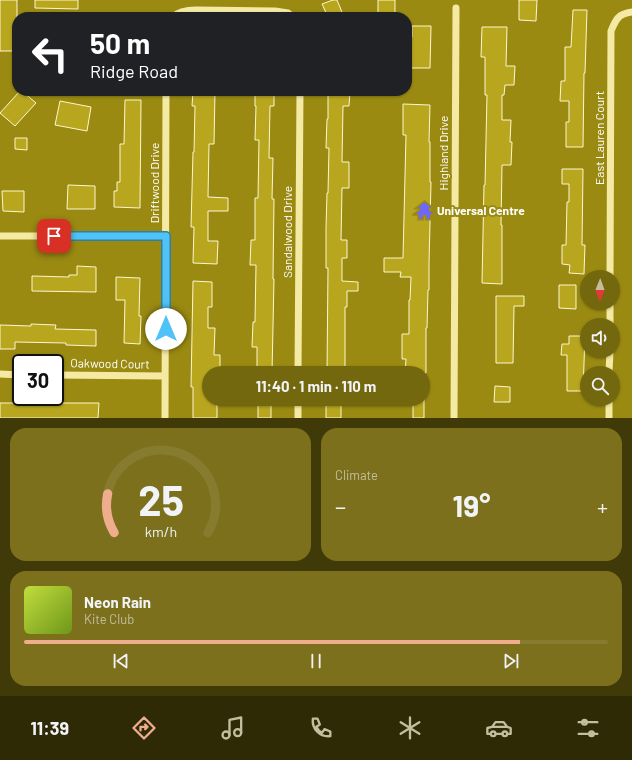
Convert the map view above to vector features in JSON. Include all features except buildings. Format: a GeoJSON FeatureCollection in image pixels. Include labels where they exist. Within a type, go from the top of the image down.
{"type":"FeatureCollection","features":[{"type":"Feature","properties":{"kind":"street","name":"Highland Drive"},"geometry":{"type":"LineString","coordinates":[[454,418],[456,8]]}},
{"type":"Feature","properties":{"kind":"street"},"geometry":{"type":"LineString","coordinates":[[181,12],[185,10],[196,10],[281,12]]}},
{"type":"Feature","properties":{"kind":"street","name":"East Lauren Court"},"geometry":{"type":"LineString","coordinates":[[610,270],[611,31],[616,19],[624,13],[632,12]]}},
{"type":"Feature","properties":{"kind":"street","name":"Driftwood Drive"},"geometry":{"type":"LineString","coordinates":[[165,418],[166,96]]}},
{"type":"Feature","properties":{"kind":"street","name":"Sandalwood Drive"},"geometry":{"type":"LineString","coordinates":[[298,366],[300,96]]}},
{"type":"Feature","properties":{"kind":"street"},"geometry":{"type":"LineString","coordinates":[[0,236],[166,236]]}},
{"type":"Feature","properties":{"kind":"street"},"geometry":{"type":"LineString","coordinates":[[0,374],[12,375]]}},
{"type":"Feature","properties":{"kind":"street","name":"Oakwood Court"},"geometry":{"type":"LineString","coordinates":[[64,375],[165,376]]}},
{"type":"Feature","properties":{"kind":"street"},"geometry":{"type":"LineString","coordinates":[[298,406],[298,418]]}},
{"type":"Feature","properties":{"kind":"street"},"geometry":{"type":"LineString","coordinates":[[609,406],[609,418]]}},
{"type":"Feature","properties":{"kind":"place","name":"Universal Centre"},"geometry":{"type":"Point","coordinates":[424,211]}},
{"type":"Feature","properties":{"kind":"route"},"geometry":{"type":"LineString","coordinates":[[54,236],[166,236],[166,329]]}}]}
